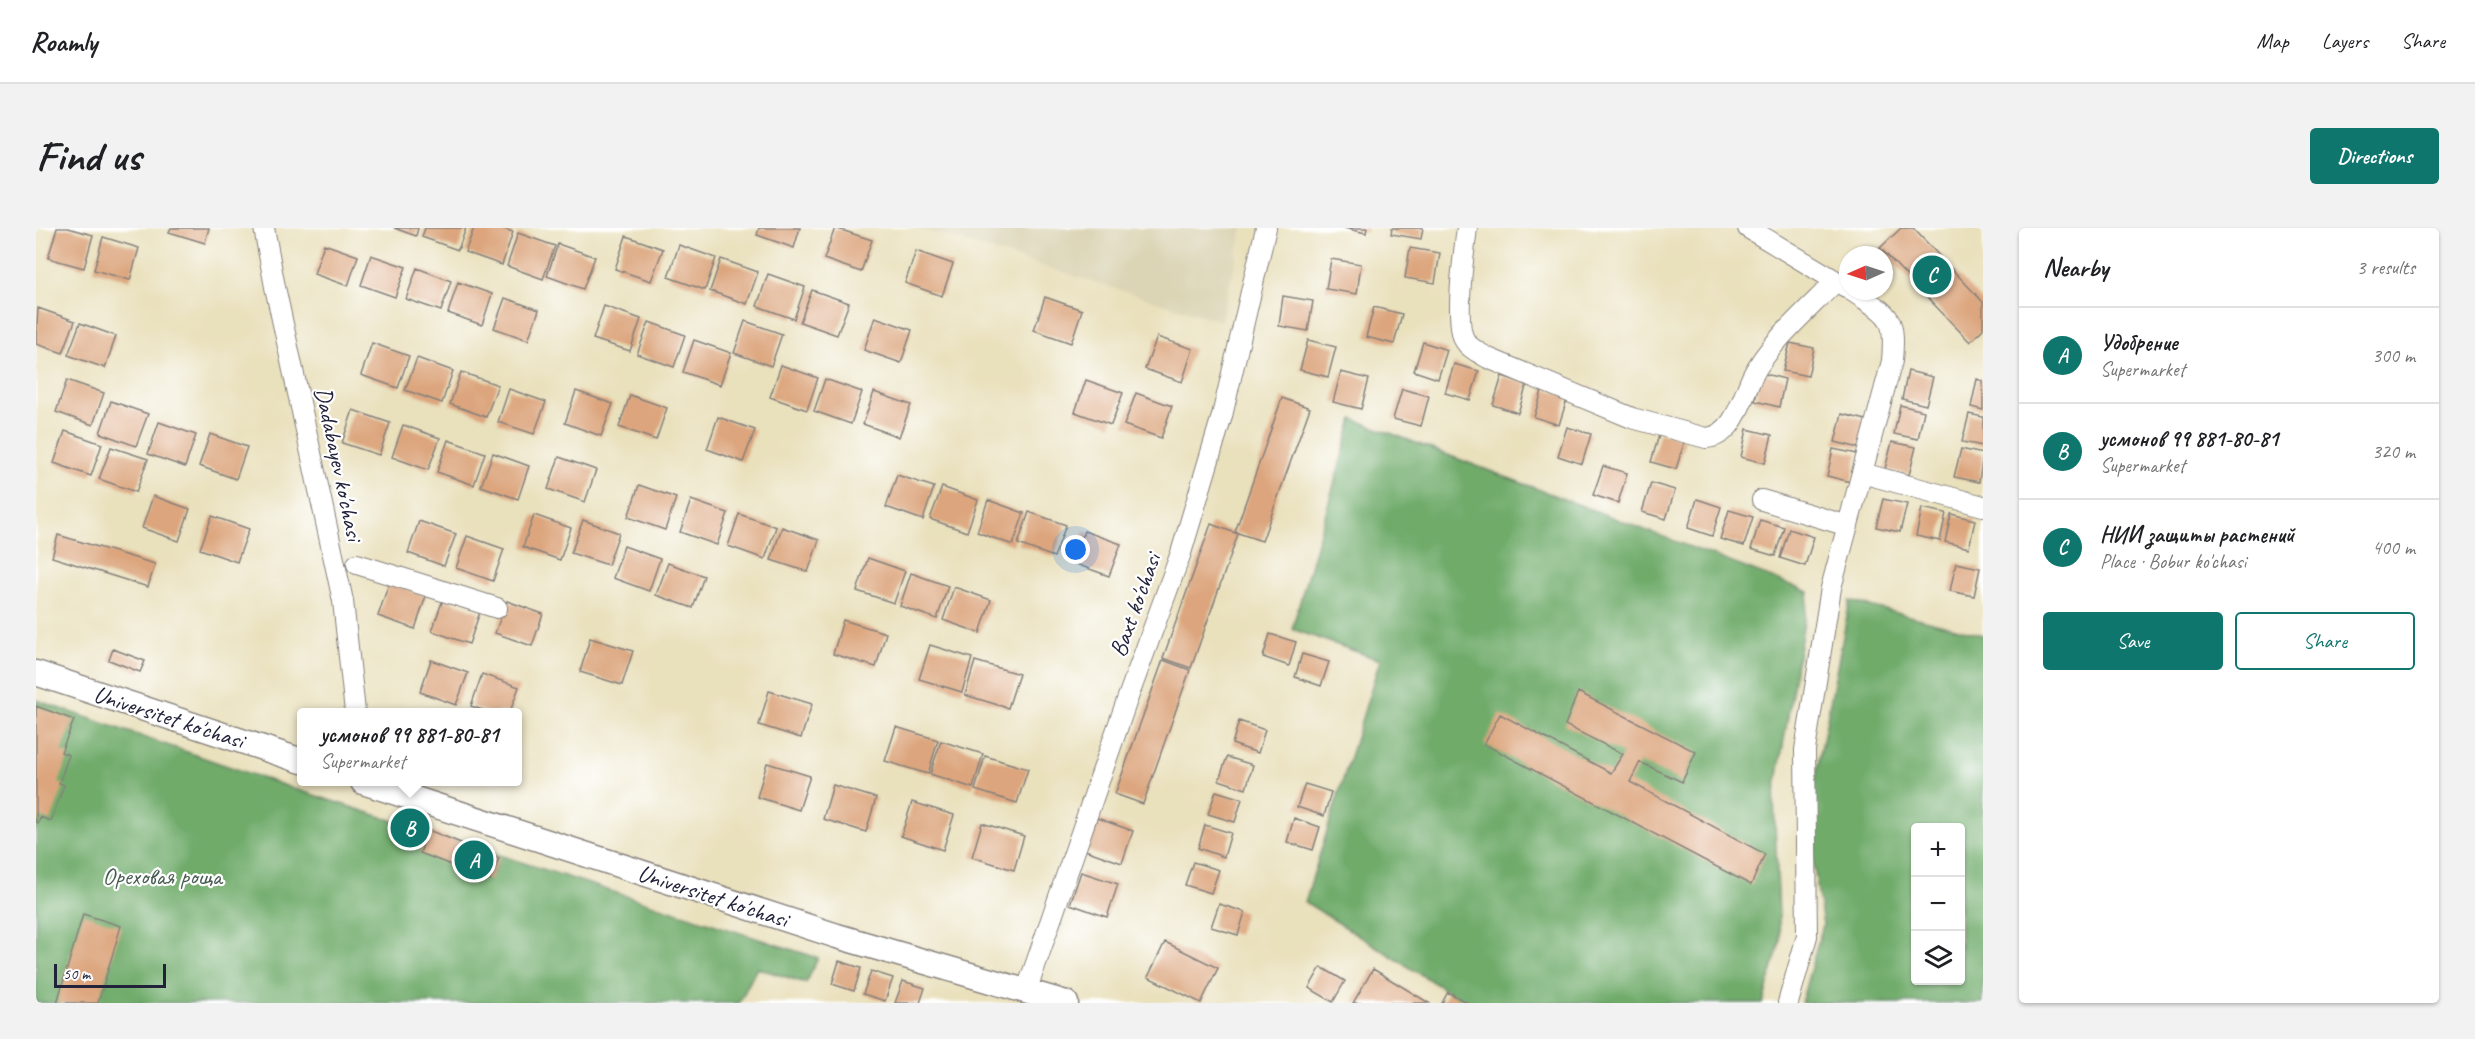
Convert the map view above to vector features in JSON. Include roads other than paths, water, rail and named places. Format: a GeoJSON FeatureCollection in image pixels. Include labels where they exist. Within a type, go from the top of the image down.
{"type":"FeatureCollection","features":[{"type":"Feature","properties":{"kind":"main road","name":"Universitet ko'chasi"},"geometry":{"type":"LineString","coordinates":[[36,673],[297,759]]}},
{"type":"Feature","properties":{"kind":"main road","name":"Universitet ko'chasi"},"geometry":{"type":"LineString","coordinates":[[375,786],[837,936],[1066,1003]]}},
{"type":"Feature","properties":{"kind":"street","name":"Dadabayev ko'chasi"},"geometry":{"type":"LineString","coordinates":[[264,228],[343,601],[355,708]]}},
{"type":"Feature","properties":{"kind":"street","name":"Baxt ko'chasi"},"geometry":{"type":"LineString","coordinates":[[1026,992],[1126,700],[1181,553],[1222,416],[1266,228]]}},
{"type":"Feature","properties":{"kind":"street"},"geometry":{"type":"LineString","coordinates":[[1467,228],[1461,276],[1461,330],[1470,348],[1488,358],[1632,418],[1706,438],[1715,437],[1725,431],[1740,407],[1754,373],[1767,353],[1839,292]]}},
{"type":"Feature","properties":{"kind":"street"},"geometry":{"type":"LineString","coordinates":[[1748,228],[1839,283]]}},
{"type":"Feature","properties":{"kind":"street"},"geometry":{"type":"LineString","coordinates":[[1788,1003],[1807,936],[1805,750],[1831,588],[1892,361],[1894,335],[1889,316],[1865,300]]}},
{"type":"Feature","properties":{"kind":"street"},"geometry":{"type":"LineString","coordinates":[[1862,473],[1983,506]]}},
{"type":"Feature","properties":{"kind":"street"},"geometry":{"type":"LineString","coordinates":[[1762,500],[1848,526]]}},
{"type":"Feature","properties":{"kind":"street"},"geometry":{"type":"LineString","coordinates":[[357,564],[497,608]]}},
{"type":"Feature","properties":{"kind":"place","name":"НИИ защиты растений"},"geometry":{"type":"Point","coordinates":[1932,275]}},
{"type":"Feature","properties":{"kind":"place","name":"усмонов 99 881-80-81"},"geometry":{"type":"Point","coordinates":[410,828]}},
{"type":"Feature","properties":{"kind":"place","name":"Удобрение"},"geometry":{"type":"Point","coordinates":[474,860]}},
{"type":"Feature","properties":{"kind":"park label","name":"Ореховая роща"},"geometry":{"type":"Point","coordinates":[162,876]}}]}
